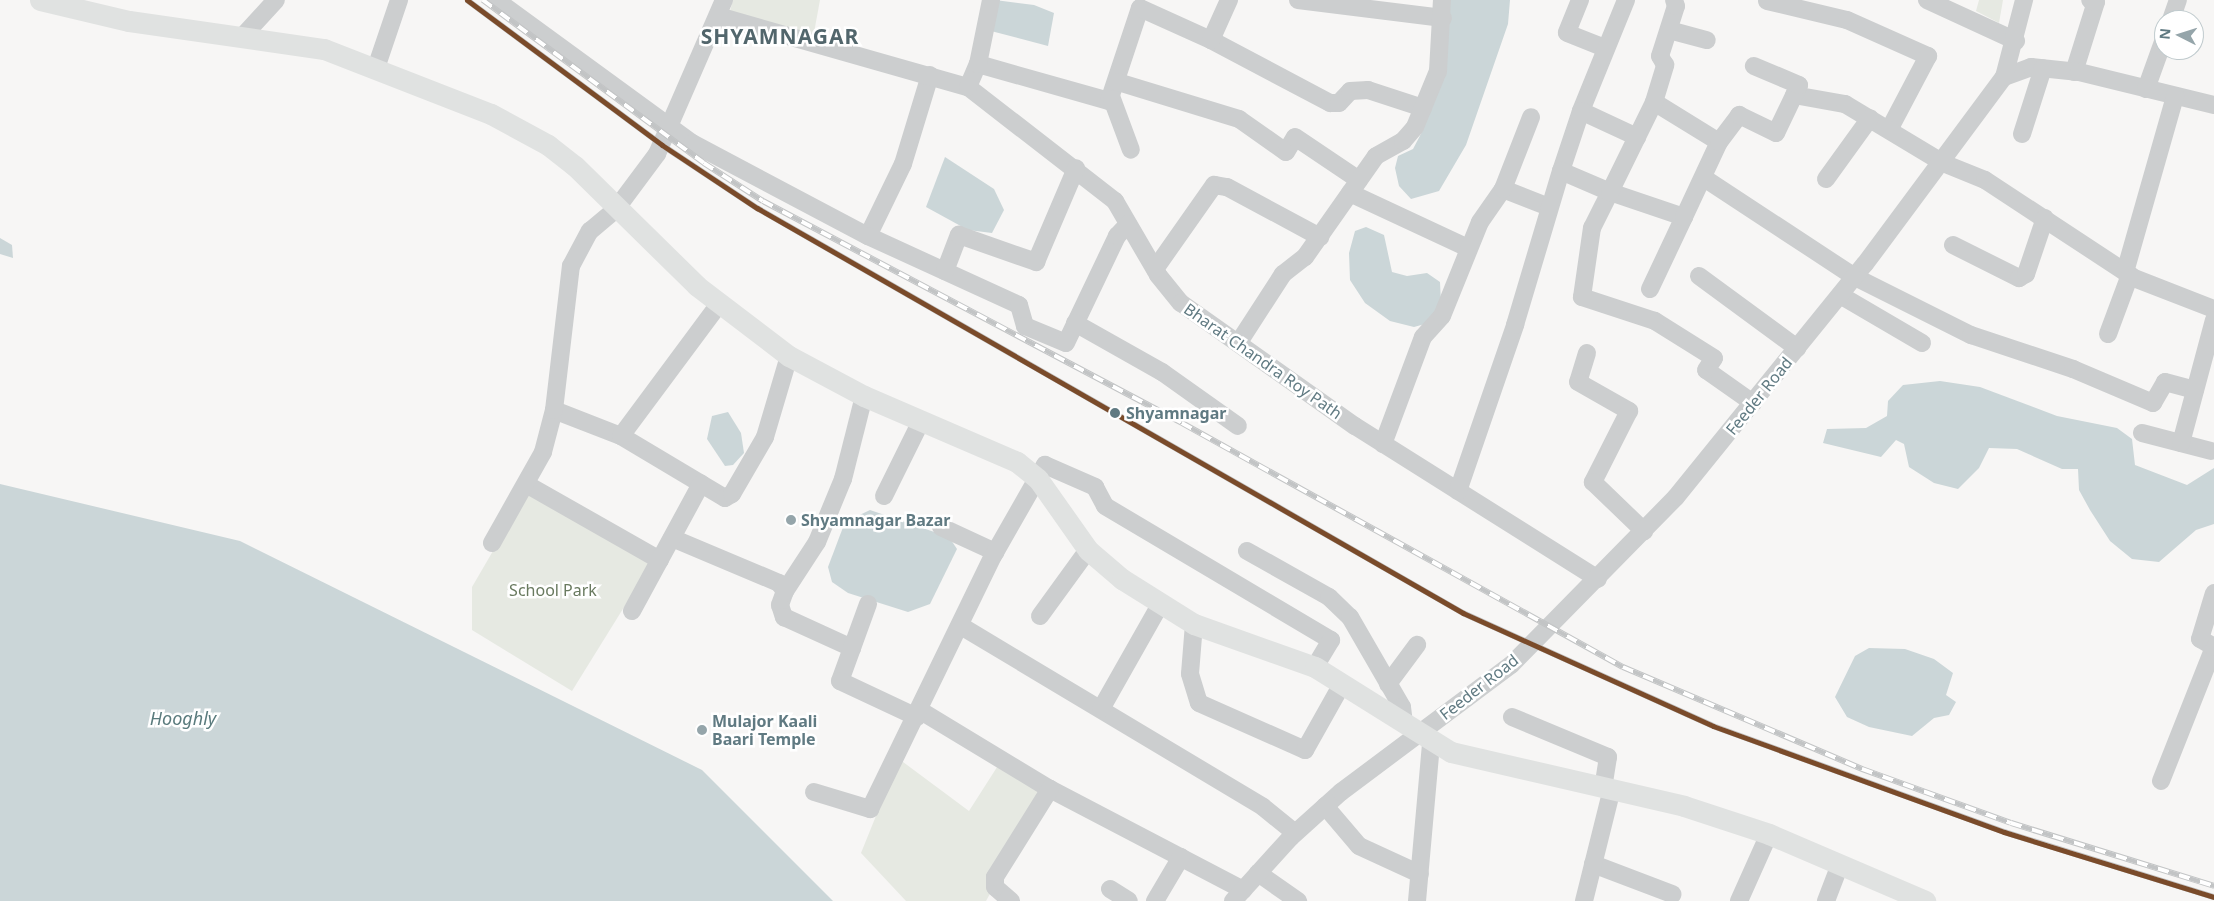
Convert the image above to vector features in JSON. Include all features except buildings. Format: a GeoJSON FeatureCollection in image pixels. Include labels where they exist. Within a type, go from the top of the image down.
{"type":"FeatureCollection","features":[{"type":"Feature","properties":{"kind":"main road"},"geometry":{"type":"LineString","coordinates":[[46,1],[129,21],[324,49],[491,114],[548,145],[719,304],[789,356],[864,396],[1017,462],[1038,478],[1088,550],[1161,603],[1194,624],[1315,667],[1418,734],[1469,758],[1684,806],[1768,834],[1925,901]]}},
{"type":"Feature","properties":{"kind":"street"},"geometry":{"type":"LineString","coordinates":[[242,37],[276,0]]}},
{"type":"Feature","properties":{"kind":"street"},"geometry":{"type":"LineString","coordinates":[[376,68],[399,0]]}},
{"type":"Feature","properties":{"kind":"street"},"geometry":{"type":"LineString","coordinates":[[496,0],[672,127],[756,180],[868,236],[1019,305],[1025,326],[1066,343],[1117,236],[1128,224]]}},
{"type":"Feature","properties":{"kind":"street"},"geometry":{"type":"LineString","coordinates":[[968,87],[978,64],[991,0]]}},
{"type":"Feature","properties":{"kind":"street"},"geometry":{"type":"LineString","coordinates":[[1211,40],[1229,0]]}},
{"type":"Feature","properties":{"kind":"street"},"geometry":{"type":"LineString","coordinates":[[1298,0],[1443,18]]}},
{"type":"Feature","properties":{"kind":"street"},"geometry":{"type":"LineString","coordinates":[[1239,342],[1282,274],[1304,257],[1320,237],[1376,156],[1403,141],[1423,108],[1438,71],[1443,18],[1442,0]]}},
{"type":"Feature","properties":{"kind":"street"},"geometry":{"type":"LineString","coordinates":[[1580,0],[1567,33],[1605,48]]}},
{"type":"Feature","properties":{"kind":"street"},"geometry":{"type":"LineString","coordinates":[[1458,491],[1512,335],[1549,207],[1581,111],[1626,0]]}},
{"type":"Feature","properties":{"kind":"street"},"geometry":{"type":"LineString","coordinates":[[1674,0],[1660,56],[1666,65],[1654,102],[1592,228],[1582,297],[1663,327],[1714,358],[1706,370],[1753,403]]}},
{"type":"Feature","properties":{"kind":"street"},"geometry":{"type":"LineString","coordinates":[[1927,0],[2016,41]]}},
{"type":"Feature","properties":{"kind":"street","name":"Feeder Road"},"geometry":{"type":"LineString","coordinates":[[1238,895],[1295,833],[1325,806],[1511,665],[1644,531],[1753,403],[1943,164],[2004,77],[2016,41],[2024,0]]}},
{"type":"Feature","properties":{"kind":"street"},"geometry":{"type":"LineString","coordinates":[[2074,72],[2096,2],[2090,0]]}},
{"type":"Feature","properties":{"kind":"street"},"geometry":{"type":"LineString","coordinates":[[1767,2],[1847,20],[1928,56],[1890,128]]}},
{"type":"Feature","properties":{"kind":"street"},"geometry":{"type":"LineString","coordinates":[[1131,150],[1112,99],[1140,4],[1330,103],[1339,103],[1350,92],[1368,90],[1423,108]]}},
{"type":"Feature","properties":{"kind":"street"},"geometry":{"type":"LineString","coordinates":[[492,543],[543,452],[554,410],[572,266],[590,231],[616,209],[652,164],[672,127],[721,8]]}},
{"type":"Feature","properties":{"kind":"street","name":"Bharat Chandra Roy Path"},"geometry":{"type":"LineString","coordinates":[[721,8],[968,87],[1076,168],[1115,202],[1155,269],[1181,303],[1383,444],[1598,579]]}},
{"type":"Feature","properties":{"kind":"street"},"geometry":{"type":"LineString","coordinates":[[1668,30],[1707,40]]}},
{"type":"Feature","properties":{"kind":"street"},"geometry":{"type":"LineString","coordinates":[[2146,89],[2156,60]]}},
{"type":"Feature","properties":{"kind":"street"},"geometry":{"type":"LineString","coordinates":[[978,64],[1112,99]]}},
{"type":"Feature","properties":{"kind":"street"},"geometry":{"type":"LineString","coordinates":[[1650,289],[1704,178],[1719,142],[1739,115],[1776,133],[1799,85],[1754,66]]}},
{"type":"Feature","properties":{"kind":"street"},"geometry":{"type":"LineString","coordinates":[[2004,77],[2031,67],[2043,68],[2074,72],[2175,96],[2212,100]]}},
{"type":"Feature","properties":{"kind":"street"},"geometry":{"type":"LineString","coordinates":[[2022,134],[2043,68]]}},
{"type":"Feature","properties":{"kind":"street"},"geometry":{"type":"LineString","coordinates":[[868,236],[903,164],[930,75]]}},
{"type":"Feature","properties":{"kind":"street"},"geometry":{"type":"LineString","coordinates":[[1118,82],[1239,119],[1286,152],[1295,137],[1355,187],[1468,248]]}},
{"type":"Feature","properties":{"kind":"street"},"geometry":{"type":"LineString","coordinates":[[1794,95],[1845,104],[1890,128],[1943,164],[1985,180],[2128,273],[2214,309]]}},
{"type":"Feature","properties":{"kind":"street"},"geometry":{"type":"LineString","coordinates":[[2108,334],[2128,273],[2175,96]]}},
{"type":"Feature","properties":{"kind":"street"},"geometry":{"type":"LineString","coordinates":[[1654,102],[1719,142]]}},
{"type":"Feature","properties":{"kind":"street"},"geometry":{"type":"LineString","coordinates":[[1581,111],[1637,137]]}},
{"type":"Feature","properties":{"kind":"street"},"geometry":{"type":"LineString","coordinates":[[1383,444],[1423,336],[1442,316],[1468,248],[1480,222],[1503,189],[1531,117]]}},
{"type":"Feature","properties":{"kind":"street"},"geometry":{"type":"LineString","coordinates":[[1826,179],[1870,118]]}},
{"type":"Feature","properties":{"kind":"street"},"geometry":{"type":"LineString","coordinates":[[945,271],[960,235],[1036,262],[1076,168]]}},
{"type":"Feature","properties":{"kind":"street"},"geometry":{"type":"LineString","coordinates":[[1561,171],[1610,192],[1684,217]]}},
{"type":"Feature","properties":{"kind":"street"},"geometry":{"type":"LineString","coordinates":[[1704,178],[1855,277],[1971,335],[2073,369],[2153,403],[2165,382],[2195,390]]}},
{"type":"Feature","properties":{"kind":"street"},"geometry":{"type":"LineString","coordinates":[[1155,269],[1214,185],[1227,187],[1320,237]]}},
{"type":"Feature","properties":{"kind":"street"},"geometry":{"type":"LineString","coordinates":[[1503,189],[1549,207]]}},
{"type":"Feature","properties":{"kind":"street"},"geometry":{"type":"LineString","coordinates":[[1953,245],[2019,278],[2026,274],[2045,218]]}},
{"type":"Feature","properties":{"kind":"street"},"geometry":{"type":"LineString","coordinates":[[1699,276],[1797,348]]}},
{"type":"Feature","properties":{"kind":"street"},"geometry":{"type":"LineString","coordinates":[[1840,295],[1922,343]]}},
{"type":"Feature","properties":{"kind":"street"},"geometry":{"type":"LineString","coordinates":[[621,436],[719,304]]}},
{"type":"Feature","properties":{"kind":"street"},"geometry":{"type":"LineString","coordinates":[[2181,443],[2214,320]]}},
{"type":"Feature","properties":{"kind":"street"},"geometry":{"type":"LineString","coordinates":[[1075,323],[1162,372],[1238,426]]}},
{"type":"Feature","properties":{"kind":"street"},"geometry":{"type":"LineString","coordinates":[[1587,353],[1578,382],[1629,411],[1593,482],[1644,531]]}},
{"type":"Feature","properties":{"kind":"street"},"geometry":{"type":"LineString","coordinates":[[554,410],[621,436],[701,484],[717,496],[732,494],[764,437],[789,356]]}},
{"type":"Feature","properties":{"kind":"street"},"geometry":{"type":"LineString","coordinates":[[852,648],[784,617],[780,605],[785,591],[817,542],[843,479],[864,396]]}},
{"type":"Feature","properties":{"kind":"street"},"geometry":{"type":"LineString","coordinates":[[884,496],[921,421]]}},
{"type":"Feature","properties":{"kind":"street"},"geometry":{"type":"LineString","coordinates":[[2142,433],[2211,451]]}},
{"type":"Feature","properties":{"kind":"street"},"geometry":{"type":"LineString","coordinates":[[814,792],[868,810],[919,714],[995,552],[1046,464],[1095,487],[1105,506],[1331,640],[1315,667]]}},
{"type":"Feature","properties":{"kind":"street"},"geometry":{"type":"LineString","coordinates":[[526,484],[660,560]]}},
{"type":"Feature","properties":{"kind":"street"},"geometry":{"type":"LineString","coordinates":[[632,611],[701,484]]}},
{"type":"Feature","properties":{"kind":"street"},"geometry":{"type":"LineString","coordinates":[[941,527],[995,552]]}},
{"type":"Feature","properties":{"kind":"street"},"geometry":{"type":"LineString","coordinates":[[672,538],[780,583],[785,591]]}},
{"type":"Feature","properties":{"kind":"street"},"geometry":{"type":"LineString","coordinates":[[1040,616],[1088,550]]}},
{"type":"Feature","properties":{"kind":"street"},"geometry":{"type":"LineString","coordinates":[[1247,551],[1329,597],[1350,618],[1418,734],[1420,874],[1417,901]]}},
{"type":"Feature","properties":{"kind":"street"},"geometry":{"type":"LineString","coordinates":[[2160,782],[2211,665],[2214,647],[2200,639],[2214,593]]}},
{"type":"Feature","properties":{"kind":"street"},"geometry":{"type":"LineString","coordinates":[[1101,710],[1161,603]]}},
{"type":"Feature","properties":{"kind":"street"},"geometry":{"type":"LineString","coordinates":[[868,604],[840,681],[919,714],[1050,789],[1181,858],[1238,895]]}},
{"type":"Feature","properties":{"kind":"street"},"geometry":{"type":"LineString","coordinates":[[1194,624],[1190,674],[1199,703],[1305,750],[1342,684]]}},
{"type":"Feature","properties":{"kind":"street"},"geometry":{"type":"LineString","coordinates":[[961,626],[1263,807],[1295,833]]}},
{"type":"Feature","properties":{"kind":"street"},"geometry":{"type":"LineString","coordinates":[[1388,684],[1417,645]]}},
{"type":"Feature","properties":{"kind":"street"},"geometry":{"type":"LineString","coordinates":[[1512,718],[1608,757],[1608,789],[1584,901]]}},
{"type":"Feature","properties":{"kind":"street"},"geometry":{"type":"LineString","coordinates":[[1011,901],[995,887],[995,877],[1050,789]]}},
{"type":"Feature","properties":{"kind":"street"},"geometry":{"type":"LineString","coordinates":[[1325,806],[1359,846],[1420,874]]}},
{"type":"Feature","properties":{"kind":"street"},"geometry":{"type":"LineString","coordinates":[[1739,901],[1768,834]]}},
{"type":"Feature","properties":{"kind":"street"},"geometry":{"type":"LineString","coordinates":[[1156,901],[1181,858]]}},
{"type":"Feature","properties":{"kind":"street"},"geometry":{"type":"LineString","coordinates":[[1593,864],[1672,894]]}},
{"type":"Feature","properties":{"kind":"street"},"geometry":{"type":"LineString","coordinates":[[1826,901],[1840,865]]}},
{"type":"Feature","properties":{"kind":"street"},"geometry":{"type":"LineString","coordinates":[[1258,873],[1298,901]]}},
{"type":"Feature","properties":{"kind":"street"},"geometry":{"type":"LineString","coordinates":[[1110,889],[1129,901]]}},
{"type":"Feature","properties":{"kind":"green space"},"geometry":{"type":"Polygon","coordinates":[[[733,0],[820,0],[811,49],[725,29],[733,0]]]}},
{"type":"Feature","properties":{"kind":"green space"},"geometry":{"type":"Polygon","coordinates":[[[1979,0],[2003,0],[1999,23],[1976,11],[1979,0]]]}},
{"type":"Feature","properties":{"kind":"green space","name":"School Park"},"geometry":{"type":"Polygon","coordinates":[[[528,491],[652,562],[572,691],[472,630],[472,587],[528,491]]]}},
{"type":"Feature","properties":{"kind":"green space"},"geometry":{"type":"Polygon","coordinates":[[[899,759],[969,811],[999,764],[1040,791],[986,882],[991,892],[986,901],[906,901],[861,853],[899,759]]]}},
{"type":"Feature","properties":{"kind":"water"},"geometry":{"type":"Polygon","coordinates":[[[995,0],[1034,5],[1054,13],[1048,46],[991,31],[995,0]]]}},
{"type":"Feature","properties":{"kind":"water"},"geometry":{"type":"Polygon","coordinates":[[[1448,0],[1510,0],[1508,24],[1466,145],[1439,191],[1411,199],[1399,186],[1395,168],[1398,156],[1413,149],[1423,130],[1448,0]]]}},
{"type":"Feature","properties":{"kind":"water"},"geometry":{"type":"Polygon","coordinates":[[[945,157],[994,189],[1004,210],[992,233],[968,230],[926,207],[945,157]]]}},
{"type":"Feature","properties":{"kind":"water"},"geometry":{"type":"Polygon","coordinates":[[[1366,227],[1384,235],[1392,272],[1407,276],[1427,273],[1440,282],[1441,304],[1432,322],[1414,327],[1390,321],[1365,303],[1350,280],[1349,253],[1355,231],[1366,227]]]}},
{"type":"Feature","properties":{"kind":"water"},"geometry":{"type":"Polygon","coordinates":[[[0,238],[12,245],[13,258],[0,254],[0,238]]]}},
{"type":"Feature","properties":{"kind":"water"},"geometry":{"type":"Polygon","coordinates":[[[1940,381],[1980,387],[2057,416],[2117,428],[2132,439],[2135,465],[2187,485],[2214,468],[2214,524],[2196,530],[2159,562],[2132,559],[2110,541],[2090,510],[2079,490],[2078,469],[2062,469],[2017,449],[1989,448],[1979,468],[1958,489],[1934,483],[1909,467],[1904,444],[1896,440],[1881,457],[1823,443],[1827,429],[1866,428],[1887,416],[1888,401],[1903,385],[1940,381]]]}},
{"type":"Feature","properties":{"kind":"water"},"geometry":{"type":"Polygon","coordinates":[[[728,412],[741,433],[744,453],[733,465],[725,466],[707,439],[712,416],[728,412]]]}},
{"type":"Feature","properties":{"kind":"water","name":"Hooghly"},"geometry":{"type":"Polygon","coordinates":[[[0,484],[240,541],[702,770],[833,901],[0,901],[0,484]]]}},
{"type":"Feature","properties":{"kind":"water"},"geometry":{"type":"Polygon","coordinates":[[[870,510],[949,537],[957,549],[930,604],[908,612],[848,593],[832,582],[828,567],[845,522],[870,510]]]}},
{"type":"Feature","properties":{"kind":"water"},"geometry":{"type":"Polygon","coordinates":[[[1869,648],[1905,649],[1934,659],[1953,673],[1946,695],[1956,702],[1949,715],[1934,718],[1912,736],[1869,727],[1847,717],[1835,697],[1855,656],[1869,648]]]}},
{"type":"Feature","properties":{"kind":"railway"},"geometry":{"type":"LineString","coordinates":[[467,0],[662,145],[757,208],[1463,613],[1713,726],[2004,832],[2214,897]]}},
{"type":"Feature","properties":{"kind":"railway"},"geometry":{"type":"LineString","coordinates":[[483,0],[704,163],[763,201],[1182,423],[1623,667],[1862,769],[2011,823],[2214,886]]}},
{"type":"Feature","properties":{"kind":"transit line"},"geometry":{"type":"LineString","coordinates":[[467,0],[662,145],[757,208],[1463,613],[1713,726],[2004,832],[2214,897]]}},
{"type":"Feature","properties":{"kind":"place","name":"Shyamnagar"},"geometry":{"type":"Point","coordinates":[1115,413]}},
{"type":"Feature","properties":{"kind":"place","name":"Shyamnagar Bazar"},"geometry":{"type":"Point","coordinates":[791,520]}},
{"type":"Feature","properties":{"kind":"place","name":"Mulajor Kaali Baari Temple"},"geometry":{"type":"Point","coordinates":[702,730]}},
{"type":"Feature","properties":{"kind":"district","name":"SHYAMNAGAR"},"geometry":{"type":"Point","coordinates":[780,36]}}]}
